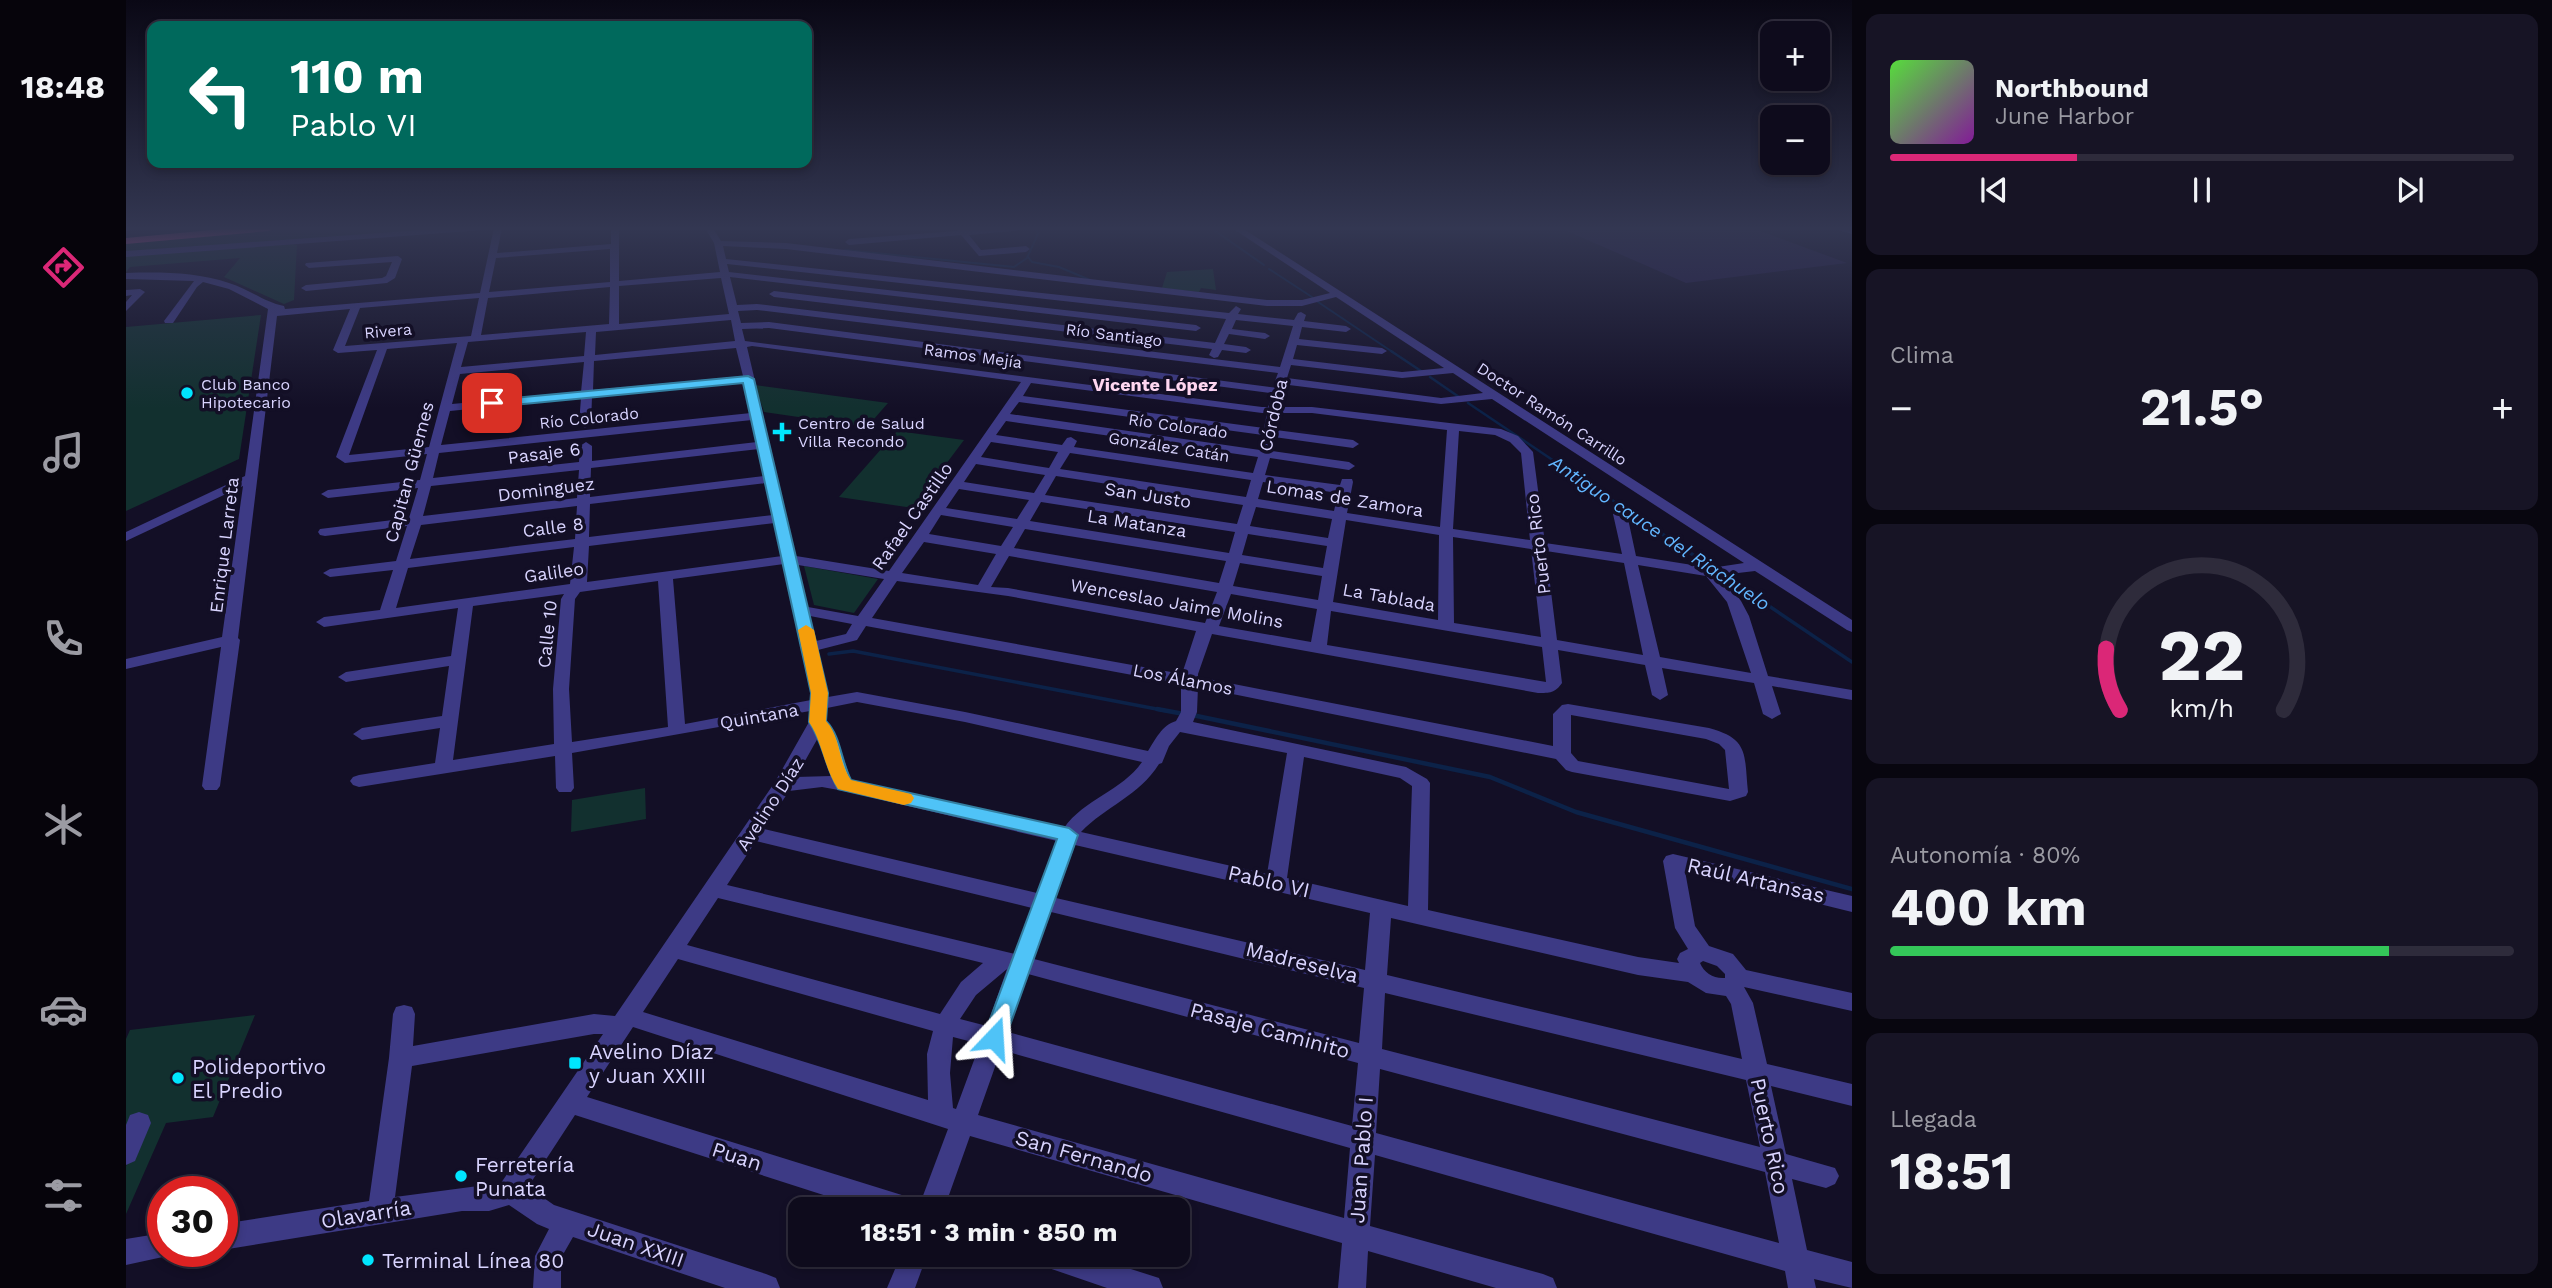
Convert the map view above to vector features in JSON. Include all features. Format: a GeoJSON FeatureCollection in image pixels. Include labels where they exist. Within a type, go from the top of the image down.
{"type":"FeatureCollection","features":[{"type":"Feature","properties":{"kind":"street"},"geometry":{"type":"LineString","coordinates":[[169,321],[192,288]]}},
{"type":"Feature","properties":{"kind":"street"},"geometry":{"type":"LineString","coordinates":[[234,288],[273,311],[305,306],[356,307],[569,288]]}},
{"type":"Feature","properties":{"kind":"street"},"geometry":{"type":"LineString","coordinates":[[305,306],[306,289],[315,288]]}},
{"type":"Feature","properties":{"kind":"street","name":"Capitan Güemes"},"geometry":{"type":"LineString","coordinates":[[386,614],[415,522],[454,371],[469,339],[485,288]]}},
{"type":"Feature","properties":{"kind":"street"},"geometry":{"type":"LineString","coordinates":[[614,288],[614,326]]}},
{"type":"Feature","properties":{"kind":"street"},"geometry":{"type":"LineString","coordinates":[[728,288],[802,610],[819,713],[833,764],[845,785]]}},
{"type":"Feature","properties":{"kind":"street"},"geometry":{"type":"LineString","coordinates":[[736,319],[744,318],[785,288]]}},
{"type":"Feature","properties":{"kind":"street"},"geometry":{"type":"LineString","coordinates":[[848,288],[1196,328]]}},
{"type":"Feature","properties":{"kind":"street"},"geometry":{"type":"LineString","coordinates":[[864,357],[941,288]]}},
{"type":"Feature","properties":{"kind":"street"},"geometry":{"type":"LineString","coordinates":[[980,288],[1346,328]]}},
{"type":"Feature","properties":{"kind":"street","name":"Rafael Castillo"},"geometry":{"type":"LineString","coordinates":[[809,647],[846,640],[863,619],[989,438],[1038,360],[1091,288]]}},
{"type":"Feature","properties":{"kind":"street"},"geometry":{"type":"LineString","coordinates":[[1137,288],[1242,298],[1267,303],[1302,303],[1338,295]]}},
{"type":"Feature","properties":{"kind":"street","name":"Doctor Ramón Carrillo"},"geometry":{"type":"LineString","coordinates":[[1328,288],[1852,627]]}},
{"type":"Feature","properties":{"kind":"street"},"geometry":{"type":"LineString","coordinates":[[126,293],[140,292],[126,308]]}},
{"type":"Feature","properties":{"kind":"street"},"geometry":{"type":"LineString","coordinates":[[774,294],[1246,350]]}},
{"type":"Feature","properties":{"kind":"street"},"geometry":{"type":"LineString","coordinates":[[1195,401],[1210,362],[1242,298]]}},
{"type":"Feature","properties":{"kind":"street","name":"Córdoba"},"geometry":{"type":"LineString","coordinates":[[1187,719],[1191,681],[1202,634],[1212,625],[1225,589],[1265,454],[1272,411],[1302,303]]}},
{"type":"Feature","properties":{"kind":"street","name":"Rivera"},"geometry":{"type":"LineString","coordinates":[[356,307],[338,350],[614,326],[736,319]]}},
{"type":"Feature","properties":{"kind":"street","name":"Río Santiago"},"geometry":{"type":"LineString","coordinates":[[736,319],[757,307],[1210,362],[1282,376]]}},
{"type":"Feature","properties":{"kind":"street","name":"Enrique Larreta"},"geometry":{"type":"LineString","coordinates":[[211,786],[273,311]]}},
{"type":"Feature","properties":{"kind":"street"},"geometry":{"type":"LineString","coordinates":[[736,319],[1203,381],[1282,376],[1402,375],[1455,370]]}},
{"type":"Feature","properties":{"kind":"street"},"geometry":{"type":"LineString","coordinates":[[1033,341],[1044,326]]}},
{"type":"Feature","properties":{"kind":"street"},"geometry":{"type":"LineString","coordinates":[[585,424],[591,328]]}},
{"type":"Feature","properties":{"kind":"street"},"geometry":{"type":"LineString","coordinates":[[1226,331],[1265,336]]}},
{"type":"Feature","properties":{"kind":"street"},"geometry":{"type":"LineString","coordinates":[[1293,341],[1382,351]]}},
{"type":"Feature","properties":{"kind":"street","name":"Ramos Mejía"},"geometry":{"type":"LineString","coordinates":[[454,371],[759,343],[1272,411],[1312,410],[1487,430]]}},
{"type":"Feature","properties":{"kind":"street"},"geometry":{"type":"LineString","coordinates":[[1194,360],[1200,345]]}},
{"type":"Feature","properties":{"kind":"street","name":"Río Colorado"},"geometry":{"type":"LineString","coordinates":[[383,347],[342,457],[349,459],[757,416]]}},
{"type":"Feature","properties":{"kind":"street"},"geometry":{"type":"LineString","coordinates":[[1282,376],[1441,401],[1493,395]]}},
{"type":"Feature","properties":{"kind":"street"},"geometry":{"type":"LineString","coordinates":[[444,408],[748,379]]}},
{"type":"Feature","properties":{"kind":"street"},"geometry":{"type":"LineString","coordinates":[[985,585],[1102,389]]}},
{"type":"Feature","properties":{"kind":"street"},"geometry":{"type":"LineString","coordinates":[[1016,398],[1353,444]]}},
{"type":"Feature","properties":{"kind":"street","name":"Río Colorado"},"geometry":{"type":"LineString","coordinates":[[1003,417],[1349,466]]}},
{"type":"Feature","properties":{"kind":"street"},"geometry":{"type":"LineString","coordinates":[[1318,649],[1334,543],[1359,417]]}},
{"type":"Feature","properties":{"kind":"street"},"geometry":{"type":"LineString","coordinates":[[1446,626],[1446,533],[1453,426]]}},
{"type":"Feature","properties":{"kind":"street","name":"Puerto Rico"},"geometry":{"type":"LineString","coordinates":[[1487,430],[1514,439],[1527,452],[1554,683]]}},
{"type":"Feature","properties":{"kind":"street","name":"González Catán"},"geometry":{"type":"LineString","coordinates":[[989,438],[1345,490]]}},
{"type":"Feature","properties":{"kind":"street","name":"Pasaje 6"},"geometry":{"type":"LineString","coordinates":[[328,494],[763,445]]}},
{"type":"Feature","properties":{"kind":"street","name":"Calle 10"},"geometry":{"type":"LineString","coordinates":[[565,788],[562,677],[568,599],[580,581],[586,501],[586,446]]}},
{"type":"Feature","properties":{"kind":"street","name":"Lomas de Zamora"},"geometry":{"type":"LineString","coordinates":[[974,460],[1446,533],[1715,571],[1758,566]]}},
{"type":"Feature","properties":{"kind":"street"},"geometry":{"type":"LineString","coordinates":[[126,537],[251,478]]}},
{"type":"Feature","properties":{"kind":"street","name":"Dominguez"},"geometry":{"type":"LineString","coordinates":[[326,532],[771,479]]}},
{"type":"Feature","properties":{"kind":"street","name":"San Justo"},"geometry":{"type":"LineString","coordinates":[[957,485],[1334,543]]}},
{"type":"Feature","properties":{"kind":"street","name":"La Matanza"},"geometry":{"type":"LineString","coordinates":[[939,511],[1329,573]]}},
{"type":"Feature","properties":{"kind":"street"},"geometry":{"type":"LineString","coordinates":[[1620,514],[1660,695]]}},
{"type":"Feature","properties":{"kind":"street","name":"Calle 8"},"geometry":{"type":"LineString","coordinates":[[330,573],[780,518]]}},
{"type":"Feature","properties":{"kind":"street","name":"La Tablada"},"geometry":{"type":"LineString","coordinates":[[920,537],[1852,695]]}},
{"type":"Feature","properties":{"kind":"street","name":"Wenceslao Jaime Molins"},"geometry":{"type":"LineString","coordinates":[[790,559],[985,585],[1009,592],[1207,629],[1538,688],[1550,688],[1554,683]]}},
{"type":"Feature","properties":{"kind":"street","name":"Galileo"},"geometry":{"type":"LineString","coordinates":[[324,622],[790,559]]}},
{"type":"Feature","properties":{"kind":"street"},"geometry":{"type":"LineString","coordinates":[[1715,571],[1738,608],[1772,714]]}},
{"type":"Feature","properties":{"kind":"street"},"geometry":{"type":"LineString","coordinates":[[665,576],[677,730]]}},
{"type":"Feature","properties":{"kind":"street"},"geometry":{"type":"LineString","coordinates":[[443,767],[466,603]]}},
{"type":"Feature","properties":{"kind":"street","name":"Los Álamos"},"geometry":{"type":"LineString","coordinates":[[802,610],[1191,681],[1562,754]]}},
{"type":"Feature","properties":{"kind":"street"},"geometry":{"type":"LineString","coordinates":[[126,664],[232,640]]}},
{"type":"Feature","properties":{"kind":"street"},"geometry":{"type":"LineString","coordinates":[[346,677],[457,660]]}},
{"type":"Feature","properties":{"kind":"street","name":"Quintana"},"geometry":{"type":"LineString","coordinates":[[359,781],[677,730],[819,713],[857,697],[1156,759]]}},
{"type":"Feature","properties":{"kind":"street"},"geometry":{"type":"LineString","coordinates":[[1578,709],[1716,736],[1734,748],[1741,787],[1739,792],[1730,795],[1575,768],[1567,764],[1562,754],[1562,714],[1578,709]]}},
{"type":"Feature","properties":{"kind":"street","name":"Avelino Díaz"},"geometry":{"type":"LineString","coordinates":[[509,1193],[783,785],[819,713]]}},
{"type":"Feature","properties":{"kind":"street"},"geometry":{"type":"LineString","coordinates":[[934,1197],[953,1118],[994,1038],[1012,962],[1045,900],[1069,835],[1078,822],[1135,783],[1156,759],[1171,730],[1187,719],[1296,752],[1406,773],[1421,783],[1418,915]]}},
{"type":"Feature","properties":{"kind":"street"},"geometry":{"type":"LineString","coordinates":[[362,734],[448,721]]}},
{"type":"Feature","properties":{"kind":"street"},"geometry":{"type":"LineString","coordinates":[[1276,883],[1296,752]]}},
{"type":"Feature","properties":{"kind":"street","name":"Pablo VI"},"geometry":{"type":"LineString","coordinates":[[783,785],[814,781],[845,785],[1638,966],[1694,974],[1717,987],[1734,981]]}},
{"type":"Feature","properties":{"kind":"street","name":"Madreselva"},"geometry":{"type":"LineString","coordinates":[[752,833],[1045,900],[1852,1095]]}},
{"type":"Feature","properties":{"kind":"street","name":"Raúl Artansas"},"geometry":{"type":"LineString","coordinates":[[1701,952],[1685,928],[1673,860],[1852,904]]}},
{"type":"Feature","properties":{"kind":"street","name":"Pasaje Caminito"},"geometry":{"type":"LineString","coordinates":[[713,889],[1012,962],[1826,1176]]}},
{"type":"Feature","properties":{"kind":"street","name":"Juan Pablo I"},"geometry":{"type":"LineString","coordinates":[[1352,1288],[1381,907]]}},
{"type":"Feature","properties":{"kind":"street"},"geometry":{"type":"LineString","coordinates":[[673,949],[1852,1276]]}},
{"type":"Feature","properties":{"kind":"street"},"geometry":{"type":"LineString","coordinates":[[1694,974],[1688,959],[1701,952],[1725,960],[1734,981],[1852,1002]]}},
{"type":"Feature","properties":{"kind":"street"},"geometry":{"type":"LineString","coordinates":[[953,1118],[937,1060],[939,1040],[945,1024],[984,974],[1012,962]]}},
{"type":"Feature","properties":{"kind":"street","name":"Puerto Rico"},"geometry":{"type":"LineString","coordinates":[[1734,981],[1742,1003],[1802,1288]]}},
{"type":"Feature","properties":{"kind":"street"},"geometry":{"type":"LineString","coordinates":[[380,1213],[401,1058],[404,1014]]}},
{"type":"Feature","properties":{"kind":"street","name":"San Fernando"},"geometry":{"type":"LineString","coordinates":[[401,1058],[623,1021],[1543,1288]]}},
{"type":"Feature","properties":{"kind":"street","name":"Puan"},"geometry":{"type":"LineString","coordinates":[[569,1102],[867,1197]]}},
{"type":"Feature","properties":{"kind":"street"},"geometry":{"type":"LineString","coordinates":[[126,1153],[139,1123]]}},
{"type":"Feature","properties":{"kind":"street","name":"Olavarría"},"geometry":{"type":"LineString","coordinates":[[238,1235],[462,1199],[489,1199],[509,1193]]}},
{"type":"Feature","properties":{"kind":"street","name":"Juan XXIII"},"geometry":{"type":"LineString","coordinates":[[509,1193],[524,1198],[546,1214],[738,1284],[766,1288]]}},
{"type":"Feature","properties":{"kind":"street"},"geometry":{"type":"LineString","coordinates":[[547,1288],[548,1256],[567,1221]]}},
{"type":"Feature","properties":{"kind":"street"},"geometry":{"type":"LineString","coordinates":[[126,1252],[147,1249]]}},
{"type":"Feature","properties":{"kind":"street"},"geometry":{"type":"LineString","coordinates":[[901,1288],[909,1267]]}},
{"type":"Feature","properties":{"kind":"street"},"geometry":{"type":"LineString","coordinates":[[1083,1267],[1149,1288]]}},
{"type":"Feature","properties":{"kind":"green space"},"geometry":{"type":"Polygon","coordinates":[[[249,288],[295,288],[294,300],[284,304],[249,288]]]}},
{"type":"Feature","properties":{"kind":"green space"},"geometry":{"type":"Polygon","coordinates":[[[1163,288],[1201,288],[1199,292],[1163,288]]]}},
{"type":"Feature","properties":{"kind":"green space","name":"Club Banco Hipotecario"},"geometry":{"type":"Polygon","coordinates":[[[261,315],[239,459],[126,511],[126,327],[261,315]]]}},
{"type":"Feature","properties":{"kind":"green space"},"geometry":{"type":"Polygon","coordinates":[[[755,385],[888,403],[867,427],[764,412],[755,385]]]}},
{"type":"Feature","properties":{"kind":"green space"},"geometry":{"type":"Polygon","coordinates":[[[897,431],[964,440],[913,508],[839,497],[897,431]]]}},
{"type":"Feature","properties":{"kind":"green space"},"geometry":{"type":"Polygon","coordinates":[[[804,566],[878,579],[854,613],[814,605],[804,566]]]}},
{"type":"Feature","properties":{"kind":"green space"},"geometry":{"type":"Polygon","coordinates":[[[645,788],[646,819],[571,832],[572,800],[645,788]]]}},
{"type":"Feature","properties":{"kind":"green space","name":"Polideportivo El Predio"},"geometry":{"type":"Polygon","coordinates":[[[255,1015],[213,1117],[166,1123],[126,1214],[126,1166],[145,1126],[126,1127],[126,1039],[130,1030],[255,1015]]]}},
{"type":"Feature","properties":{"kind":"waterway","name":"Antiguo cauce del Riachuelo"},"geometry":{"type":"LineString","coordinates":[[1298,288],[1312,297]]}},
{"type":"Feature","properties":{"kind":"waterway","name":"Antiguo cauce del Riachuelo"},"geometry":{"type":"LineString","coordinates":[[1318,302],[1394,353]]}},
{"type":"Feature","properties":{"kind":"waterway","name":"Antiguo cauce del Riachuelo"},"geometry":{"type":"LineString","coordinates":[[1394,353],[1421,371]]}},
{"type":"Feature","properties":{"kind":"waterway","name":"Antiguo cauce del Riachuelo"},"geometry":{"type":"LineString","coordinates":[[1430,377],[1459,397]]}},
{"type":"Feature","properties":{"kind":"waterway","name":"Antiguo cauce del Riachuelo"},"geometry":{"type":"LineString","coordinates":[[1468,403],[1627,510]]}},
{"type":"Feature","properties":{"kind":"waterway","name":"Antiguo cauce del Riachuelo"},"geometry":{"type":"LineString","coordinates":[[1625,509],[1714,569]]}},
{"type":"Feature","properties":{"kind":"waterway","name":"Antiguo cauce del Riachuelo"},"geometry":{"type":"LineString","coordinates":[[1720,573],[1852,662]]}},
{"type":"Feature","properties":{"kind":"waterway"},"geometry":{"type":"LineString","coordinates":[[829,654],[853,651],[1167,711]]}},
{"type":"Feature","properties":{"kind":"waterway"},"geometry":{"type":"LineString","coordinates":[[1157,709],[1184,714]]}},
{"type":"Feature","properties":{"kind":"waterway"},"geometry":{"type":"LineString","coordinates":[[1192,715],[1490,777],[1576,812],[1852,889]]}},
{"type":"Feature","properties":{"kind":"slow traffic"},"geometry":{"type":"LineString","coordinates":[[806,630],[820,693],[818,722],[826,731],[836,773],[845,785],[904,798]]}},
{"type":"Feature","properties":{"kind":"place","name":"Club Banco Hipotecario"},"geometry":{"type":"Point","coordinates":[187,393]}},
{"type":"Feature","properties":{"kind":"place","name":"Centro de Salud Villa Recondo"},"geometry":{"type":"Point","coordinates":[782,432]}},
{"type":"Feature","properties":{"kind":"place","name":"Avelino Díaz y Juan XXIII"},"geometry":{"type":"Point","coordinates":[575,1063]}},
{"type":"Feature","properties":{"kind":"place","name":"Polideportivo El Predio"},"geometry":{"type":"Point","coordinates":[178,1078]}},
{"type":"Feature","properties":{"kind":"place","name":"Ferretería Punata"},"geometry":{"type":"Point","coordinates":[461,1176]}},
{"type":"Feature","properties":{"kind":"place","name":"Terminal Línea 80"},"geometry":{"type":"Point","coordinates":[368,1260]}},
{"type":"Feature","properties":{"kind":"district","name":"Vicente López"},"geometry":{"type":"Point","coordinates":[1155,384]}},
{"type":"Feature","properties":{"kind":"route"},"geometry":{"type":"LineString","coordinates":[[492,403],[748,379],[820,693],[818,722],[826,731],[836,773],[845,785],[1069,835],[994,1038]]}}]}
